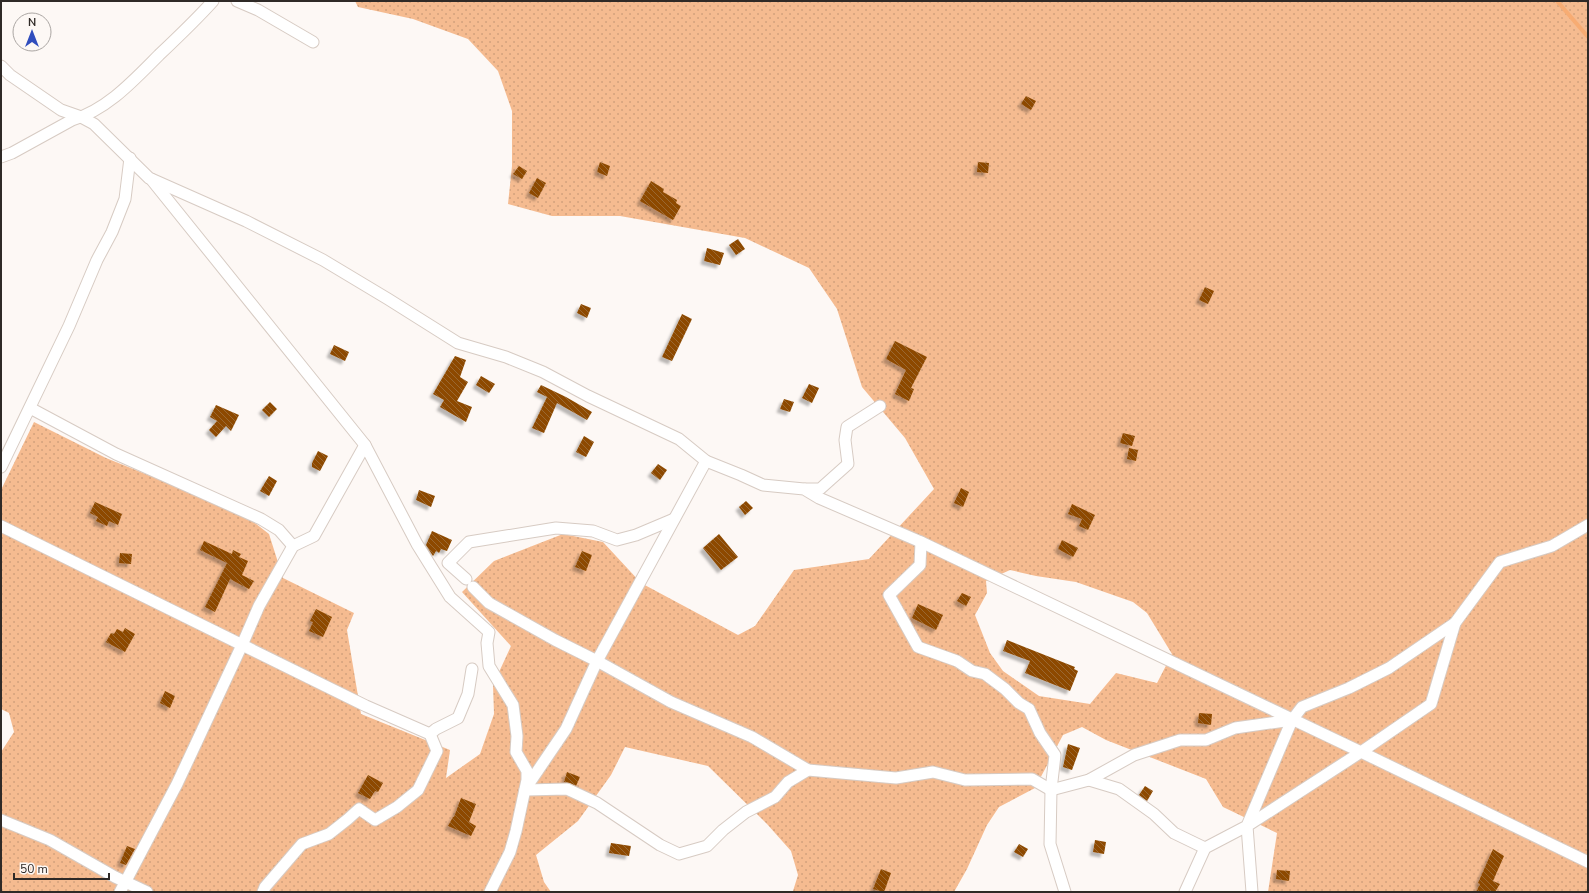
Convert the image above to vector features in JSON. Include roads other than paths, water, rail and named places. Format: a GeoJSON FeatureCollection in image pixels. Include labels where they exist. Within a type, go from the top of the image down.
{"type":"FeatureCollection","features":[{"type":"Feature","properties":{"kind":"street"},"geometry":{"type":"LineString","coordinates":[[1,157],[102,106],[130,84],[195,21],[213,1]]}},
{"type":"Feature","properties":{"kind":"street"},"geometry":{"type":"LineString","coordinates":[[237,1],[258,10],[313,42]]}},
{"type":"Feature","properties":{"kind":"street"},"geometry":{"type":"LineString","coordinates":[[1,66],[10,75],[47,102],[61,110],[81,117],[94,124],[149,178],[365,445],[417,544],[450,597],[489,632],[487,643],[488,666],[513,705],[517,736],[516,752],[527,771],[525,790],[510,852],[490,892]]}},
{"type":"Feature","properties":{"kind":"street"},"geometry":{"type":"LineString","coordinates":[[1,467],[69,326],[97,260],[112,232],[125,198],[130,158]]}},
{"type":"Feature","properties":{"kind":"street"},"geometry":{"type":"LineString","coordinates":[[149,178],[246,221],[323,260],[458,343],[506,357],[543,372],[588,396],[679,439],[706,461],[741,474],[763,485],[820,489],[848,464],[845,440],[847,427],[880,406]]}},
{"type":"Feature","properties":{"kind":"street"},"geometry":{"type":"LineString","coordinates":[[30,408],[116,454],[261,519],[279,530],[293,546]]}},
{"type":"Feature","properties":{"kind":"street"},"geometry":{"type":"LineString","coordinates":[[120,892],[177,784],[259,606],[293,546],[314,536],[365,445]]}},
{"type":"Feature","properties":{"kind":"street"},"geometry":{"type":"LineString","coordinates":[[525,790],[566,730],[597,661],[641,583],[706,461]]}},
{"type":"Feature","properties":{"kind":"street"},"geometry":{"type":"LineString","coordinates":[[804,489],[819,498],[921,542],[1588,862]]}},
{"type":"Feature","properties":{"kind":"street"},"geometry":{"type":"LineString","coordinates":[[674,519],[636,535],[617,540],[593,531],[556,528],[469,542],[448,562],[489,603],[671,702],[752,737],[808,770],[896,778],[933,772],[966,780],[1032,779],[1051,790],[1089,780],[1134,755],[1180,740],[1206,740],[1235,728],[1292,720]]}},
{"type":"Feature","properties":{"kind":"street"},"geometry":{"type":"LineString","coordinates":[[1252,892],[1247,826],[1292,720],[1302,707],[1349,688],[1389,668],[1455,623],[1500,562],[1552,546],[1588,525]]}},
{"type":"Feature","properties":{"kind":"street"},"geometry":{"type":"LineString","coordinates":[[1,526],[366,706],[430,734],[437,751],[418,790],[397,807],[375,820],[358,809],[329,834],[302,844],[265,887],[263,892]]}},
{"type":"Feature","properties":{"kind":"street"},"geometry":{"type":"LineString","coordinates":[[921,542],[920,565],[890,595],[918,647],[957,661],[972,671],[985,674],[1005,689],[1019,703],[1029,709],[1040,734],[1055,755],[1051,790],[1050,844],[1065,892]]}},
{"type":"Feature","properties":{"kind":"street"},"geometry":{"type":"LineString","coordinates":[[1186,892],[1205,848],[1247,826],[1361,752],[1431,704],[1455,623]]}},
{"type":"Feature","properties":{"kind":"street"},"geometry":{"type":"LineString","coordinates":[[430,734],[436,729],[458,718],[468,694],[472,669]]}},
{"type":"Feature","properties":{"kind":"street"},"geometry":{"type":"LineString","coordinates":[[525,790],[567,789],[597,803],[660,845],[679,854],[707,846],[723,830],[746,812],[775,797],[788,782],[808,770]]}},
{"type":"Feature","properties":{"kind":"street"},"geometry":{"type":"LineString","coordinates":[[1089,780],[1119,789],[1154,814],[1174,833],[1205,848]]}},
{"type":"Feature","properties":{"kind":"street"},"geometry":{"type":"LineString","coordinates":[[1,820],[50,840],[125,882],[147,892]]}},
{"type":"Feature","properties":{"kind":"waterway"},"geometry":{"type":"LineString","coordinates":[[1557,1],[1588,37]]}}]}
